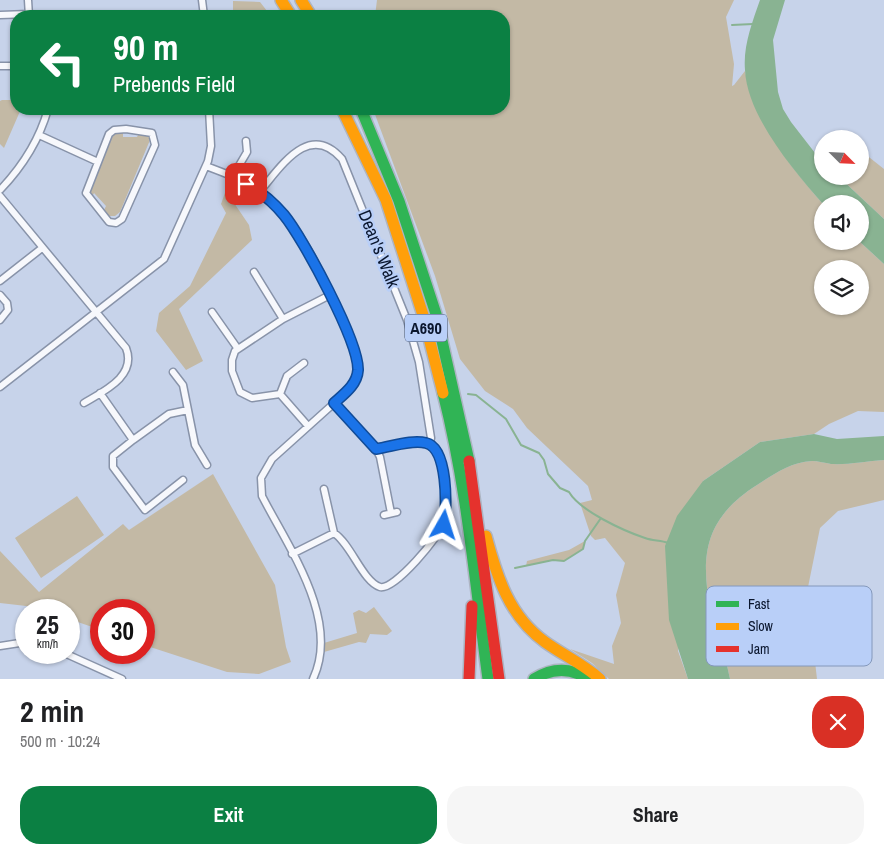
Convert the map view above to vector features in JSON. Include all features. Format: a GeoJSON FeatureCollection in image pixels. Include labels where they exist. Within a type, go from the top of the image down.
{"type":"FeatureCollection","features":[{"type":"Feature","properties":{"kind":"highway","name":"A690"},"geometry":{"type":"LineString","coordinates":[[345,115],[386,200],[423,315],[453,433],[488,679]]}},
{"type":"Feature","properties":{"kind":"highway","name":"A690"},"geometry":{"type":"LineString","coordinates":[[363,115],[399,201],[436,314],[463,427],[474,486],[499,679]]}},
{"type":"Feature","properties":{"kind":"highway"},"geometry":{"type":"LineString","coordinates":[[474,486],[498,581],[509,605],[534,634],[600,679]]}},
{"type":"Feature","properties":{"kind":"highway"},"geometry":{"type":"LineString","coordinates":[[469,679],[472,635],[472,559]]}},
{"type":"Feature","properties":{"kind":"highway"},"geometry":{"type":"LineString","coordinates":[[534,679],[550,672],[562,670],[574,672],[588,679]]}},
{"type":"Feature","properties":{"kind":"street"},"geometry":{"type":"LineString","coordinates":[[0,190],[18,171],[40,135],[46,115]]}},
{"type":"Feature","properties":{"kind":"street"},"geometry":{"type":"LineString","coordinates":[[0,387],[164,259],[206,166],[211,146],[209,115]]}},
{"type":"Feature","properties":{"kind":"street"},"geometry":{"type":"LineString","coordinates":[[114,130],[142,130],[152,133],[155,137],[155,145],[122,219],[116,223],[110,222],[86,193],[98,162],[109,134],[114,130]]}},
{"type":"Feature","properties":{"kind":"street"},"geometry":{"type":"LineString","coordinates":[[40,135],[98,162]]}},
{"type":"Feature","properties":{"kind":"street"},"geometry":{"type":"LineString","coordinates":[[232,176],[247,152],[246,141]]}},
{"type":"Feature","properties":{"kind":"street","name":"Dean's Walk"},"geometry":{"type":"LineString","coordinates":[[260,191],[296,151],[304,146],[329,148],[342,159],[407,320],[419,362],[431,438],[429,444]]}},
{"type":"Feature","properties":{"kind":"street"},"geometry":{"type":"LineString","coordinates":[[206,166],[232,176],[260,191],[285,217],[299,236],[330,295],[356,353],[357,377],[351,388],[272,459],[261,478],[262,496],[315,602],[320,624],[321,657],[314,679]]}},
{"type":"Feature","properties":{"kind":"street"},"geometry":{"type":"LineString","coordinates":[[0,196],[98,312],[126,348],[129,355],[126,372],[120,380],[84,404]]}},
{"type":"Feature","properties":{"kind":"street"},"geometry":{"type":"LineString","coordinates":[[0,281],[42,248]]}},
{"type":"Feature","properties":{"kind":"street"},"geometry":{"type":"LineString","coordinates":[[254,272],[283,319]]}},
{"type":"Feature","properties":{"kind":"street"},"geometry":{"type":"LineString","coordinates":[[0,295],[7,304],[8,310],[0,320]]}},
{"type":"Feature","properties":{"kind":"street"},"geometry":{"type":"LineString","coordinates":[[280,394],[252,398],[240,392],[232,372],[232,360],[238,349],[283,319],[330,295]]}},
{"type":"Feature","properties":{"kind":"street"},"geometry":{"type":"LineString","coordinates":[[212,312],[238,349]]}},
{"type":"Feature","properties":{"kind":"street"},"geometry":{"type":"LineString","coordinates":[[280,394],[286,376],[304,363]]}},
{"type":"Feature","properties":{"kind":"street"},"geometry":{"type":"LineString","coordinates":[[173,372],[183,385],[195,445],[207,465]]}},
{"type":"Feature","properties":{"kind":"street"},"geometry":{"type":"LineString","coordinates":[[100,393],[133,440]]}},
{"type":"Feature","properties":{"kind":"street"},"geometry":{"type":"LineString","coordinates":[[280,394],[308,426]]}},
{"type":"Feature","properties":{"kind":"street"},"geometry":{"type":"LineString","coordinates":[[334,403],[376,449],[380,457],[391,513]]}},
{"type":"Feature","properties":{"kind":"street"},"geometry":{"type":"LineString","coordinates":[[183,480],[145,510],[113,467],[113,456],[169,414],[188,410]]}},
{"type":"Feature","properties":{"kind":"street"},"geometry":{"type":"LineString","coordinates":[[324,488],[334,533],[353,554],[372,582],[380,587],[388,587],[397,581],[436,539],[444,525],[446,498],[439,453],[429,444],[418,442],[376,449]]}},
{"type":"Feature","properties":{"kind":"street"},"geometry":{"type":"LineString","coordinates":[[292,554],[334,533]]}},
{"type":"Feature","properties":{"kind":"street"},"geometry":{"type":"LineString","coordinates":[[0,646],[15,644]]}},
{"type":"Feature","properties":{"kind":"street"},"geometry":{"type":"LineString","coordinates":[[80,660],[122,679]]}},
{"type":"Feature","properties":{"kind":"shaded area"},"geometry":{"type":"Polygon","coordinates":[[[377,0],[734,0],[726,17],[734,64],[732,86],[745,71],[750,90],[765,125],[786,158],[816,195],[814,250],[869,250],[884,264],[884,412],[858,411],[829,424],[814,434],[760,442],[703,481],[678,651],[688,679],[609,679],[592,663],[570,649],[614,664],[612,646],[621,623],[616,595],[625,563],[605,538],[595,540],[591,536],[580,503],[592,500],[588,486],[527,428],[513,409],[485,391],[460,359],[435,276],[375,115],[510,115],[510,10],[376,10],[377,0]]]}},
{"type":"Feature","properties":{"kind":"shaded area"},"geometry":{"type":"Polygon","coordinates":[[[760,0],[785,0],[773,40],[778,92],[783,109],[814,152],[814,185],[848,185],[858,195],[815,195],[774,142],[754,106],[748,88],[745,52],[760,0]]]}},
{"type":"Feature","properties":{"kind":"shaded area"},"geometry":{"type":"Polygon","coordinates":[[[233,1],[260,2],[266,10],[233,10],[233,1]]]}},
{"type":"Feature","properties":{"kind":"shaded area"},"geometry":{"type":"Polygon","coordinates":[[[10,100],[10,115],[18,115],[4,148],[0,144],[0,101],[10,100]]]}},
{"type":"Feature","properties":{"kind":"shaded area"},"geometry":{"type":"Polygon","coordinates":[[[140,131],[148,133],[150,140],[120,212],[115,216],[107,216],[103,212],[106,206],[94,193],[92,197],[88,193],[102,156],[115,132],[123,132],[123,137],[137,137],[140,131]]]}},
{"type":"Feature","properties":{"kind":"shaded area"},"geometry":{"type":"Polygon","coordinates":[[[869,157],[884,169],[884,219],[869,205],[869,195],[858,195],[848,185],[869,185],[869,157]]]}},
{"type":"Feature","properties":{"kind":"shaded area"},"geometry":{"type":"Polygon","coordinates":[[[230,179],[234,181],[228,194],[249,225],[252,240],[179,309],[203,361],[186,370],[156,331],[159,313],[190,286],[226,213],[221,204],[230,179]]]}},
{"type":"Feature","properties":{"kind":"shaded area"},"geometry":{"type":"Polygon","coordinates":[[[869,205],[884,219],[884,264],[869,250],[869,205]]]}},
{"type":"Feature","properties":{"kind":"shaded area"},"geometry":{"type":"Polygon","coordinates":[[[814,434],[837,439],[884,436],[884,460],[844,464],[804,462],[783,469],[734,502],[719,520],[710,539],[706,559],[706,666],[727,666],[730,679],[688,679],[669,620],[665,546],[677,516],[703,481],[760,442],[814,434]]]}},
{"type":"Feature","properties":{"kind":"shaded area"},"geometry":{"type":"Polygon","coordinates":[[[884,460],[884,500],[838,511],[820,528],[808,586],[707,586],[706,559],[710,539],[719,520],[734,502],[757,485],[790,466],[812,461],[831,464],[884,460]]]}},
{"type":"Feature","properties":{"kind":"shaded area"},"geometry":{"type":"Polygon","coordinates":[[[213,474],[275,585],[286,647],[291,662],[259,674],[227,672],[155,649],[155,599],[90,599],[90,626],[80,623],[80,599],[15,599],[15,605],[0,603],[0,551],[39,592],[123,524],[129,530],[213,474]]]}},
{"type":"Feature","properties":{"kind":"shaded area"},"geometry":{"type":"Polygon","coordinates":[[[77,496],[104,535],[41,578],[15,538],[77,496]]]}},
{"type":"Feature","properties":{"kind":"shaded area"},"geometry":{"type":"Polygon","coordinates":[[[585,541],[583,549],[564,561],[553,560],[526,566],[527,561],[569,550],[585,541]]]}},
{"type":"Feature","properties":{"kind":"shaded area"},"geometry":{"type":"Polygon","coordinates":[[[374,607],[392,631],[387,635],[370,634],[366,643],[359,642],[324,652],[324,643],[357,633],[353,613],[359,610],[366,613],[374,607]]]}},
{"type":"Feature","properties":{"kind":"shaded area"},"geometry":{"type":"Polygon","coordinates":[[[727,666],[816,666],[817,679],[730,679],[727,666]]]}},
{"type":"Feature","properties":{"kind":"waterway"},"geometry":{"type":"LineString","coordinates":[[732,25],[753,24]]}},
{"type":"Feature","properties":{"kind":"waterway"},"geometry":{"type":"LineString","coordinates":[[468,394],[476,395],[506,419],[521,445],[539,453],[544,460],[548,474],[560,488],[569,492],[592,513],[626,531],[648,539],[668,543]]}},
{"type":"Feature","properties":{"kind":"waterway"},"geometry":{"type":"LineString","coordinates":[[515,568],[553,560],[564,561],[583,549],[585,541],[601,518]]}},
{"type":"Feature","properties":{"kind":"traffic: fast"},"geometry":{"type":"LineString","coordinates":[[363,115],[399,201],[436,314],[469,461]]}},
{"type":"Feature","properties":{"kind":"traffic: fast"},"geometry":{"type":"LineString","coordinates":[[443,393],[464,499],[488,679]]}},
{"type":"Feature","properties":{"kind":"traffic: fast"},"geometry":{"type":"LineString","coordinates":[[534,679],[541,675],[561,670],[574,672],[588,679]]}},
{"type":"Feature","properties":{"kind":"traffic: slow"},"geometry":{"type":"LineString","coordinates":[[281,0],[287,10]]}},
{"type":"Feature","properties":{"kind":"traffic: slow"},"geometry":{"type":"LineString","coordinates":[[301,0],[307,10]]}},
{"type":"Feature","properties":{"kind":"traffic: slow"},"geometry":{"type":"LineString","coordinates":[[345,115],[386,200],[423,315],[443,393]]}},
{"type":"Feature","properties":{"kind":"traffic: slow"},"geometry":{"type":"LineString","coordinates":[[486,536],[500,581],[513,608],[522,620],[545,642],[600,679]]}},
{"type":"Feature","properties":{"kind":"traffic: jam"},"geometry":{"type":"LineString","coordinates":[[469,461],[499,679]]}},
{"type":"Feature","properties":{"kind":"traffic: jam"},"geometry":{"type":"LineString","coordinates":[[469,679],[472,606]]}},
{"type":"Feature","properties":{"kind":"route"},"geometry":{"type":"LineString","coordinates":[[246,184],[260,191],[274,204],[299,236],[330,295],[356,353],[357,377],[351,388],[334,403],[369,444],[376,449],[418,442],[433,446],[439,453],[446,498],[444,525]]}}]}
